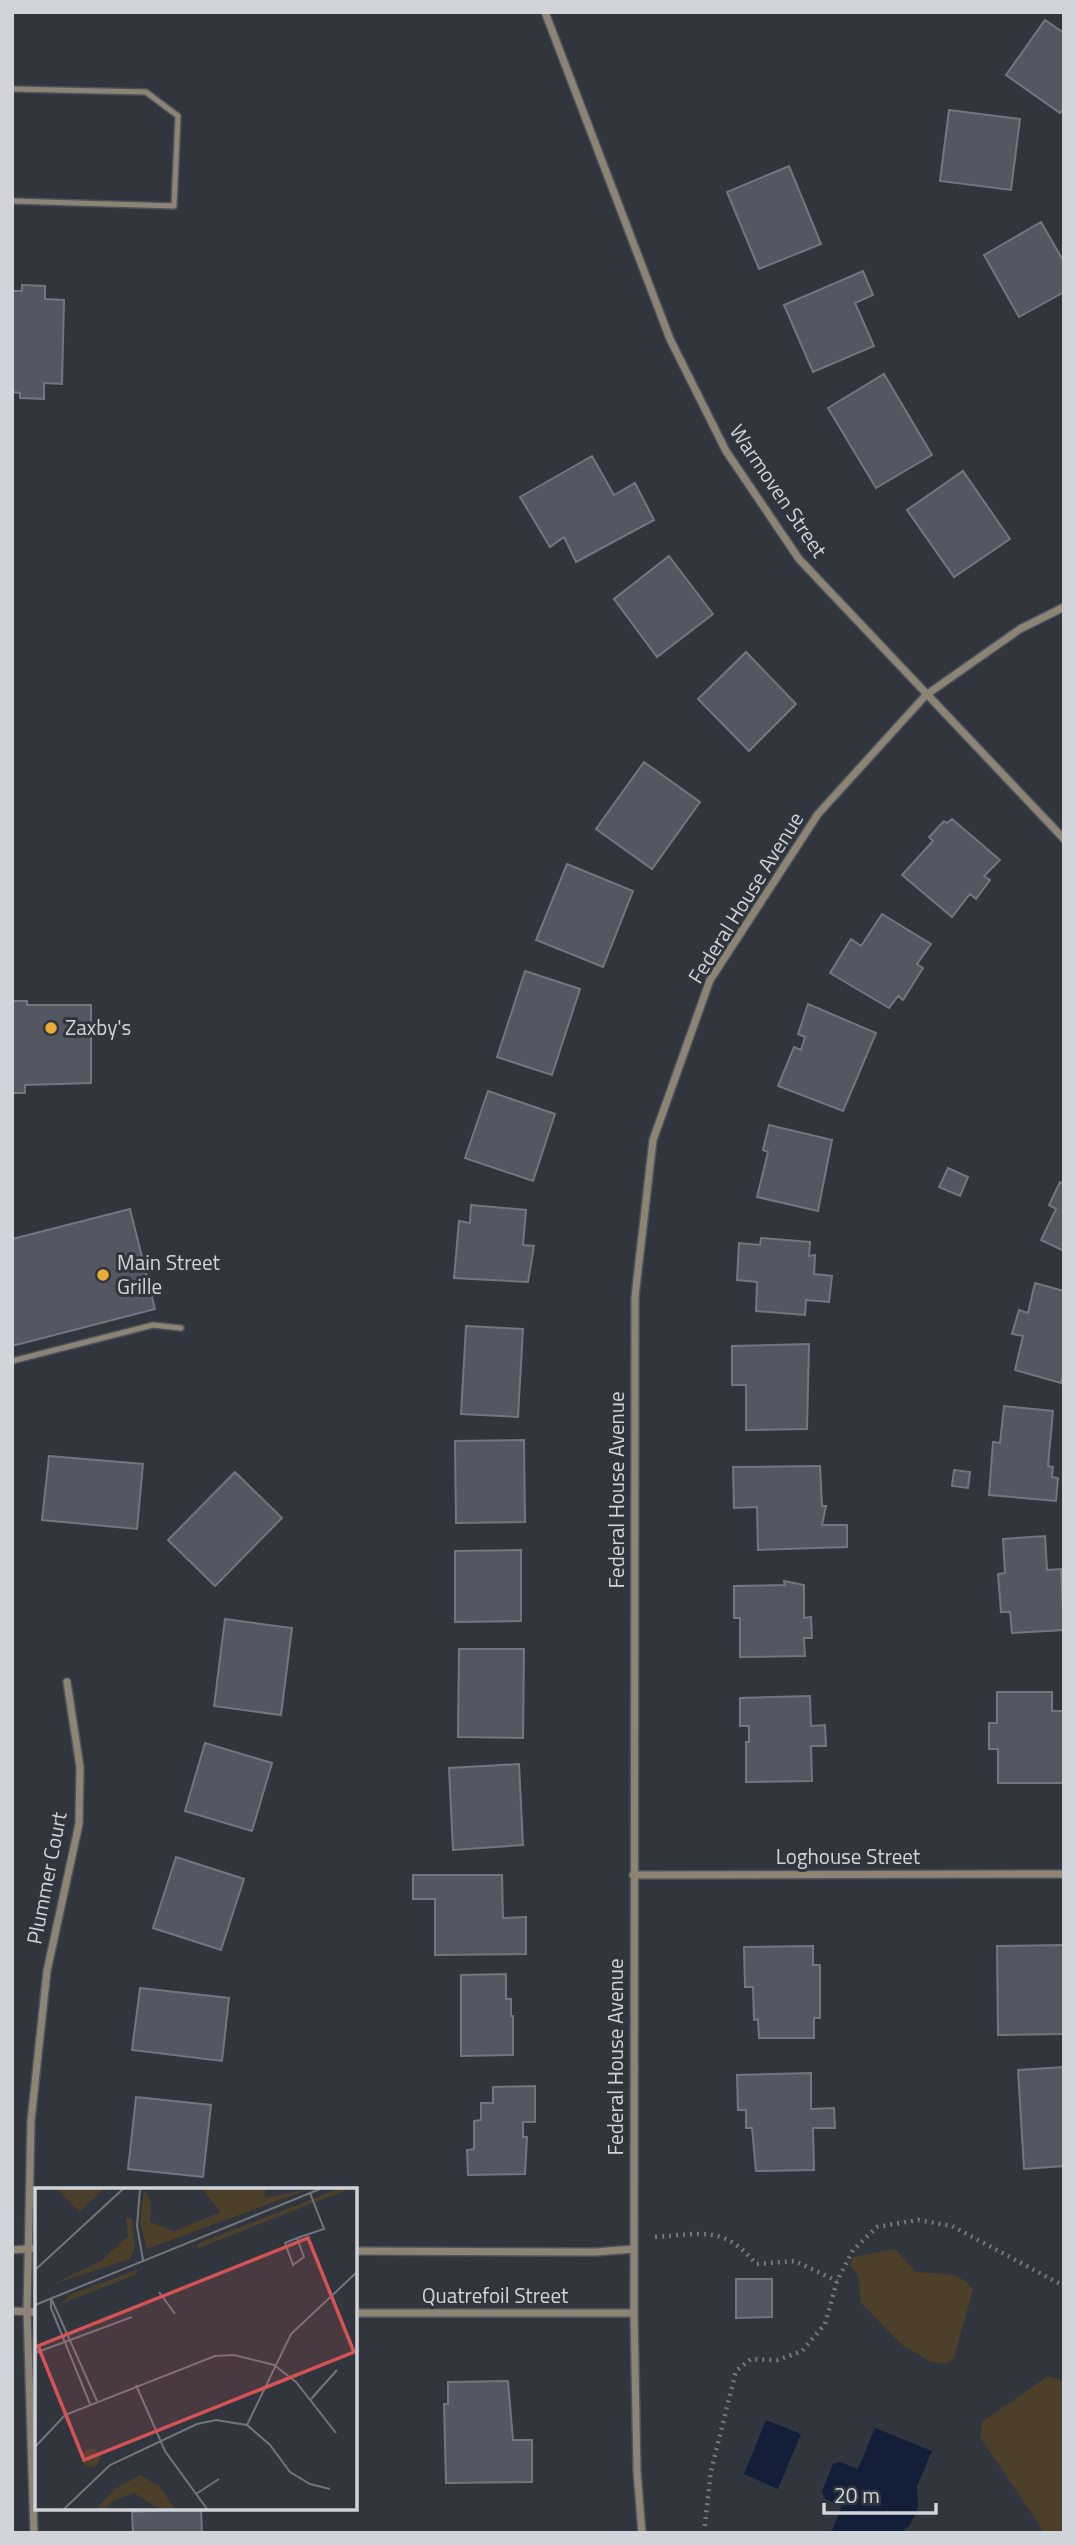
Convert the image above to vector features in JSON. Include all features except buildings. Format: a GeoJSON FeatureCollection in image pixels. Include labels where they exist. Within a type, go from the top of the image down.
{"type":"FeatureCollection","features":[{"type":"Feature","properties":{"kind":"street","name":"Warmoven Street"},"geometry":{"type":"LineString","coordinates":[[545,12],[670,339],[726,451],[799,559],[1064,839]]}},
{"type":"Feature","properties":{"kind":"street","name":"Federal House Avenue"},"geometry":{"type":"LineString","coordinates":[[642,2533],[637,2471],[634,2313],[635,1297],[653,1140],[710,980],[818,814],[926,695],[1020,629],[1064,607]]}},
{"type":"Feature","properties":{"kind":"street","name":"Plummer Court"},"geometry":{"type":"LineString","coordinates":[[34,2533],[27,2311],[33,2248],[31,2121],[47,1970],[79,1824],[80,1767],[67,1682]]}},
{"type":"Feature","properties":{"kind":"street","name":"Loghouse Street"},"geometry":{"type":"LineString","coordinates":[[633,1875],[1064,1874]]}},
{"type":"Feature","properties":{"kind":"street"},"geometry":{"type":"LineString","coordinates":[[12,2250],[33,2248]]}},
{"type":"Feature","properties":{"kind":"street","name":"Quatrefoil Street"},"geometry":{"type":"LineString","coordinates":[[357,2251],[595,2252],[634,2249]]}},
{"type":"Feature","properties":{"kind":"street"},"geometry":{"type":"LineString","coordinates":[[12,2311],[35,2312]]}},
{"type":"Feature","properties":{"kind":"street","name":"Quatrefoil Street"},"geometry":{"type":"LineString","coordinates":[[357,2313],[634,2313]]}},
{"type":"Feature","properties":{"kind":"lane"},"geometry":{"type":"LineString","coordinates":[[12,89],[145,92],[178,116],[174,206],[12,201]]}},
{"type":"Feature","properties":{"kind":"lane"},"geometry":{"type":"LineString","coordinates":[[12,1361],[153,1325],[181,1328]]}},
{"type":"Feature","properties":{"kind":"path"},"geometry":{"type":"LineString","coordinates":[[704,2533],[711,2470],[736,2371],[751,2359],[778,2360],[802,2351],[825,2325],[838,2281],[853,2250],[877,2227],[918,2220],[952,2226],[1064,2286]]}},
{"type":"Feature","properties":{"kind":"path"},"geometry":{"type":"LineString","coordinates":[[634,2238],[697,2234],[730,2238],[756,2264],[794,2261],[838,2281]]}},
{"type":"Feature","properties":{"kind":"shaded area"},"geometry":{"type":"Polygon","coordinates":[[[895,2249],[916,2272],[954,2276],[973,2289],[954,2358],[946,2364],[929,2361],[901,2344],[861,2303],[858,2275],[850,2266],[853,2257],[895,2249]]]}},
{"type":"Feature","properties":{"kind":"shaded area"},"geometry":{"type":"Polygon","coordinates":[[[1048,2376],[1064,2381],[1064,2533],[1045,2533],[980,2437],[982,2422],[1048,2376]]]}},
{"type":"Feature","properties":{"kind":"water"},"geometry":{"type":"Polygon","coordinates":[[[766,2420],[801,2434],[778,2489],[744,2474],[766,2420]]]}},
{"type":"Feature","properties":{"kind":"water"},"geometry":{"type":"Polygon","coordinates":[[[875,2428],[932,2451],[917,2486],[918,2507],[910,2525],[900,2533],[831,2533],[842,2506],[825,2499],[822,2491],[833,2464],[840,2462],[858,2469],[875,2428]]]}},
{"type":"Feature","properties":{"kind":"place","name":"Zaxby's"},"geometry":{"type":"Point","coordinates":[51,1028]}},
{"type":"Feature","properties":{"kind":"place","name":"Main Street Grille"},"geometry":{"type":"Point","coordinates":[103,1275]}}]}
